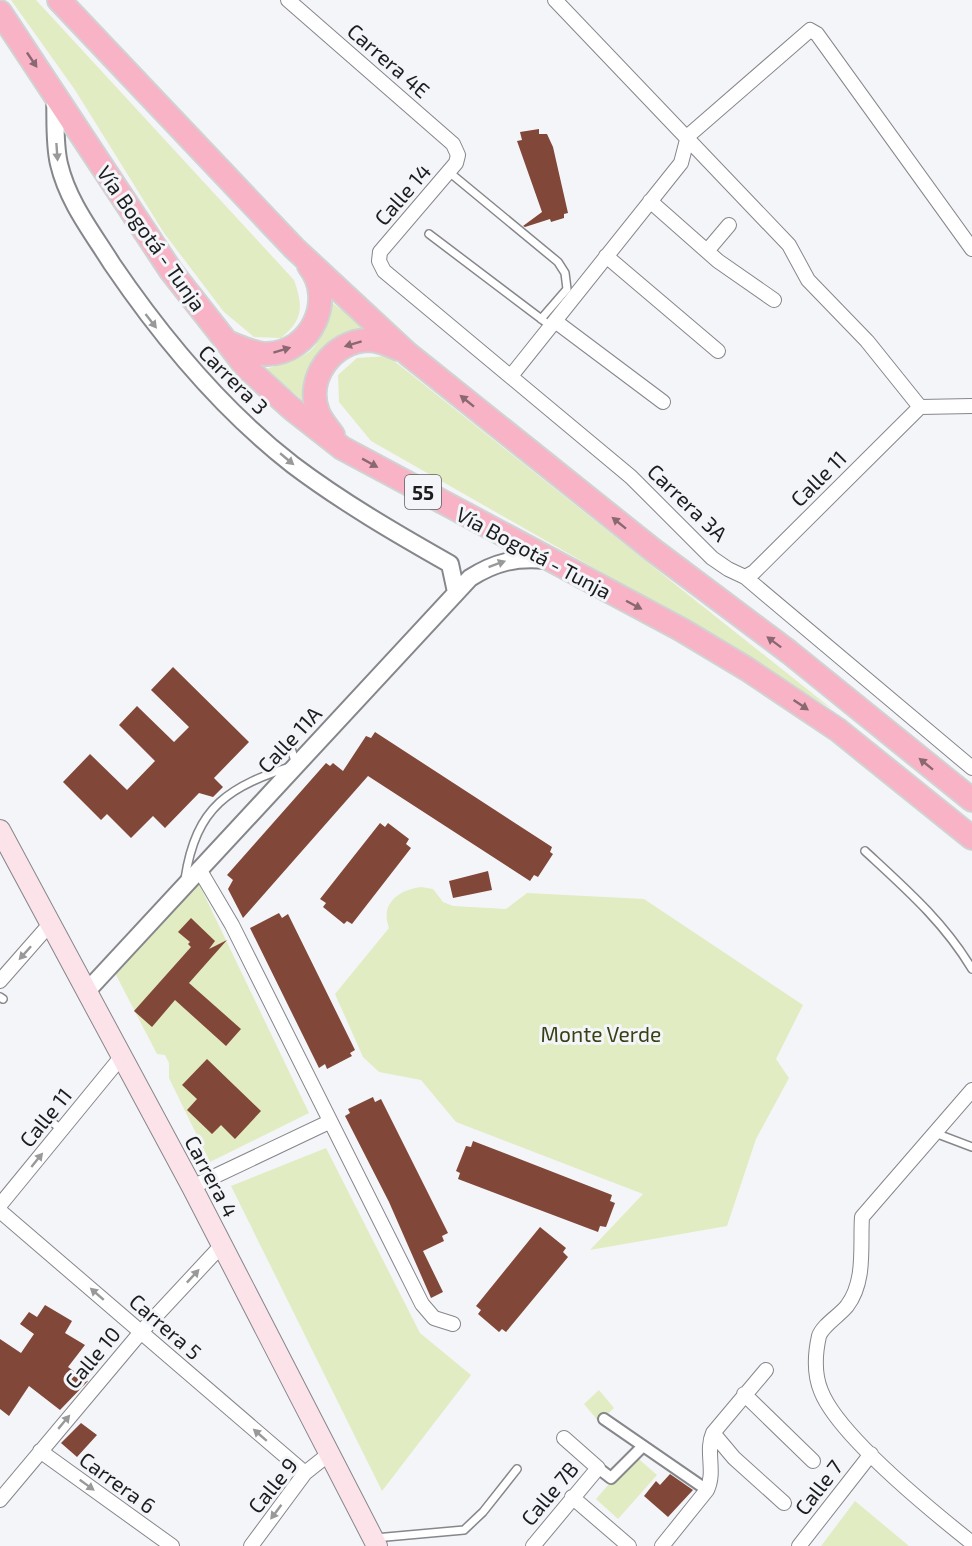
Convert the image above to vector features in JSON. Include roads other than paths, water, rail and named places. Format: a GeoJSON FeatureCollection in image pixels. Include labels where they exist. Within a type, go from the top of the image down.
{"type":"FeatureCollection","features":[{"type":"Feature","properties":{"kind":"highway"},"geometry":{"type":"LineString","coordinates":[[59,0],[294,248],[408,354],[653,550],[789,652],[969,796]]}},
{"type":"Feature","properties":{"kind":"highway","name":"Vía Bogotá - Tunja"},"geometry":{"type":"LineString","coordinates":[[0,12],[171,271],[246,367],[291,408],[342,448],[547,560],[673,625],[747,669],[838,730],[972,838]]}},
{"type":"Feature","properties":{"kind":"highway"},"geometry":{"type":"LineString","coordinates":[[226,341],[248,350],[267,354],[285,351],[301,341],[313,327],[320,309],[320,290],[314,273],[294,248]]}},
{"type":"Feature","properties":{"kind":"highway"},"geometry":{"type":"LineString","coordinates":[[342,448],[318,411],[315,391],[320,371],[332,354],[349,344],[369,340],[389,344],[408,354]]}},
{"type":"Feature","properties":{"kind":"main road","name":"Carrera 4"},"geometry":{"type":"LineString","coordinates":[[0,830],[192,1187],[376,1544]]}},
{"type":"Feature","properties":{"kind":"street","name":"Carrera 4E"},"geometry":{"type":"LineString","coordinates":[[288,0],[453,144],[458,155]]}},
{"type":"Feature","properties":{"kind":"street"},"geometry":{"type":"LineString","coordinates":[[555,0],[688,136],[789,245],[808,280],[867,340],[920,407],[972,406]]}},
{"type":"Feature","properties":{"kind":"street"},"geometry":{"type":"LineString","coordinates":[[511,376],[549,322],[681,163],[688,136],[810,30],[817,34],[972,249]]}},
{"type":"Feature","properties":{"kind":"street","name":"Carrera 3"},"geometry":{"type":"LineString","coordinates":[[55,93],[58,163],[66,187],[78,212],[149,319],[195,373],[237,417],[294,465],[402,536],[450,564],[456,592]]}},
{"type":"Feature","properties":{"kind":"street","name":"Calle 14"},"geometry":{"type":"LineString","coordinates":[[379,261],[380,252],[449,172],[456,163],[458,155]]}},
{"type":"Feature","properties":{"kind":"street"},"geometry":{"type":"LineString","coordinates":[[650,201],[707,250],[774,300]]}},
{"type":"Feature","properties":{"kind":"street"},"geometry":{"type":"LineString","coordinates":[[707,250],[729,225]]}},
{"type":"Feature","properties":{"kind":"street"},"geometry":{"type":"LineString","coordinates":[[606,256],[718,351]]}},
{"type":"Feature","properties":{"kind":"street","name":"Carrera 3A"},"geometry":{"type":"LineString","coordinates":[[379,261],[384,271],[649,494],[712,558],[728,570],[745,577],[972,768]]}},
{"type":"Feature","properties":{"kind":"street"},"geometry":{"type":"LineString","coordinates":[[549,322],[663,402]]}},
{"type":"Feature","properties":{"kind":"street","name":"Calle 11"},"geometry":{"type":"LineString","coordinates":[[745,577],[754,572],[920,407]]}},
{"type":"Feature","properties":{"kind":"street","name":"Calle 11A"},"geometry":{"type":"LineString","coordinates":[[87,990],[200,869],[294,756],[470,578],[497,564],[526,558],[547,560]]}},
{"type":"Feature","properties":{"kind":"street"},"geometry":{"type":"LineString","coordinates":[[200,869],[232,925],[329,1122],[414,1276],[422,1304],[434,1318],[453,1324]]}},
{"type":"Feature","properties":{"kind":"street"},"geometry":{"type":"LineString","coordinates":[[0,981],[50,924]]}},
{"type":"Feature","properties":{"kind":"street","name":"Calle 11"},"geometry":{"type":"LineString","coordinates":[[0,1205],[122,1056]]}},
{"type":"Feature","properties":{"kind":"street"},"geometry":{"type":"LineString","coordinates":[[972,1090],[862,1217],[863,1256],[848,1305],[820,1334],[815,1367],[820,1391],[834,1414],[871,1454],[972,1543]]}},
{"type":"Feature","properties":{"kind":"street"},"geometry":{"type":"LineString","coordinates":[[192,1187],[329,1122]]}},
{"type":"Feature","properties":{"kind":"street","name":"Carrera 5"},"geometry":{"type":"LineString","coordinates":[[0,1211],[305,1473]]}},
{"type":"Feature","properties":{"kind":"street","name":"Calle 10"},"geometry":{"type":"LineString","coordinates":[[0,1500],[141,1332],[221,1246]]}},
{"type":"Feature","properties":{"kind":"street"},"geometry":{"type":"LineString","coordinates":[[662,1546],[707,1490],[713,1470],[710,1440],[713,1433],[766,1370]]}},
{"type":"Feature","properties":{"kind":"street"},"geometry":{"type":"LineString","coordinates":[[744,1394],[813,1461]]}},
{"type":"Feature","properties":{"kind":"street"},"geometry":{"type":"LineString","coordinates":[[604,1419],[707,1490]]}},
{"type":"Feature","properties":{"kind":"street"},"geometry":{"type":"LineString","coordinates":[[713,1433],[734,1458],[784,1503]]}},
{"type":"Feature","properties":{"kind":"street"},"geometry":{"type":"LineString","coordinates":[[564,1437],[611,1478],[642,1447]]}},
{"type":"Feature","properties":{"kind":"street","name":"Carrera 6"},"geometry":{"type":"LineString","coordinates":[[40,1451],[172,1546]]}},
{"type":"Feature","properties":{"kind":"street","name":"Calle 9"},"geometry":{"type":"LineString","coordinates":[[251,1546],[305,1473],[329,1454]]}},
{"type":"Feature","properties":{"kind":"street","name":"Calle 7"},"geometry":{"type":"LineString","coordinates":[[799,1546],[871,1454]]}},
{"type":"Feature","properties":{"kind":"street","name":"Calle 7B"},"geometry":{"type":"LineString","coordinates":[[533,1546],[598,1468]]}},
{"type":"Feature","properties":{"kind":"street"},"geometry":{"type":"LineString","coordinates":[[572,1497],[629,1546]]}},
{"type":"Feature","properties":{"kind":"lane"},"geometry":{"type":"LineString","coordinates":[[429,234],[549,322],[567,289],[565,273],[558,262],[449,172]]}},
{"type":"Feature","properties":{"kind":"lane"},"geometry":{"type":"LineString","coordinates":[[184,885],[192,843],[202,823],[218,803],[237,789],[294,756]]}},
{"type":"Feature","properties":{"kind":"lane"},"geometry":{"type":"LineString","coordinates":[[865,851],[933,914],[957,943],[972,969]]}},
{"type":"Feature","properties":{"kind":"lane"},"geometry":{"type":"LineString","coordinates":[[47,1118],[62,1130]]}},
{"type":"Feature","properties":{"kind":"lane"},"geometry":{"type":"LineString","coordinates":[[935,1133],[972,1147]]}},
{"type":"Feature","properties":{"kind":"lane"},"geometry":{"type":"LineString","coordinates":[[376,1544],[464,1530],[483,1512],[516,1468]]}},
{"type":"Feature","properties":{"kind":"park label","name":"Monte Verde"},"geometry":{"type":"Point","coordinates":[601,1033]}}]}
